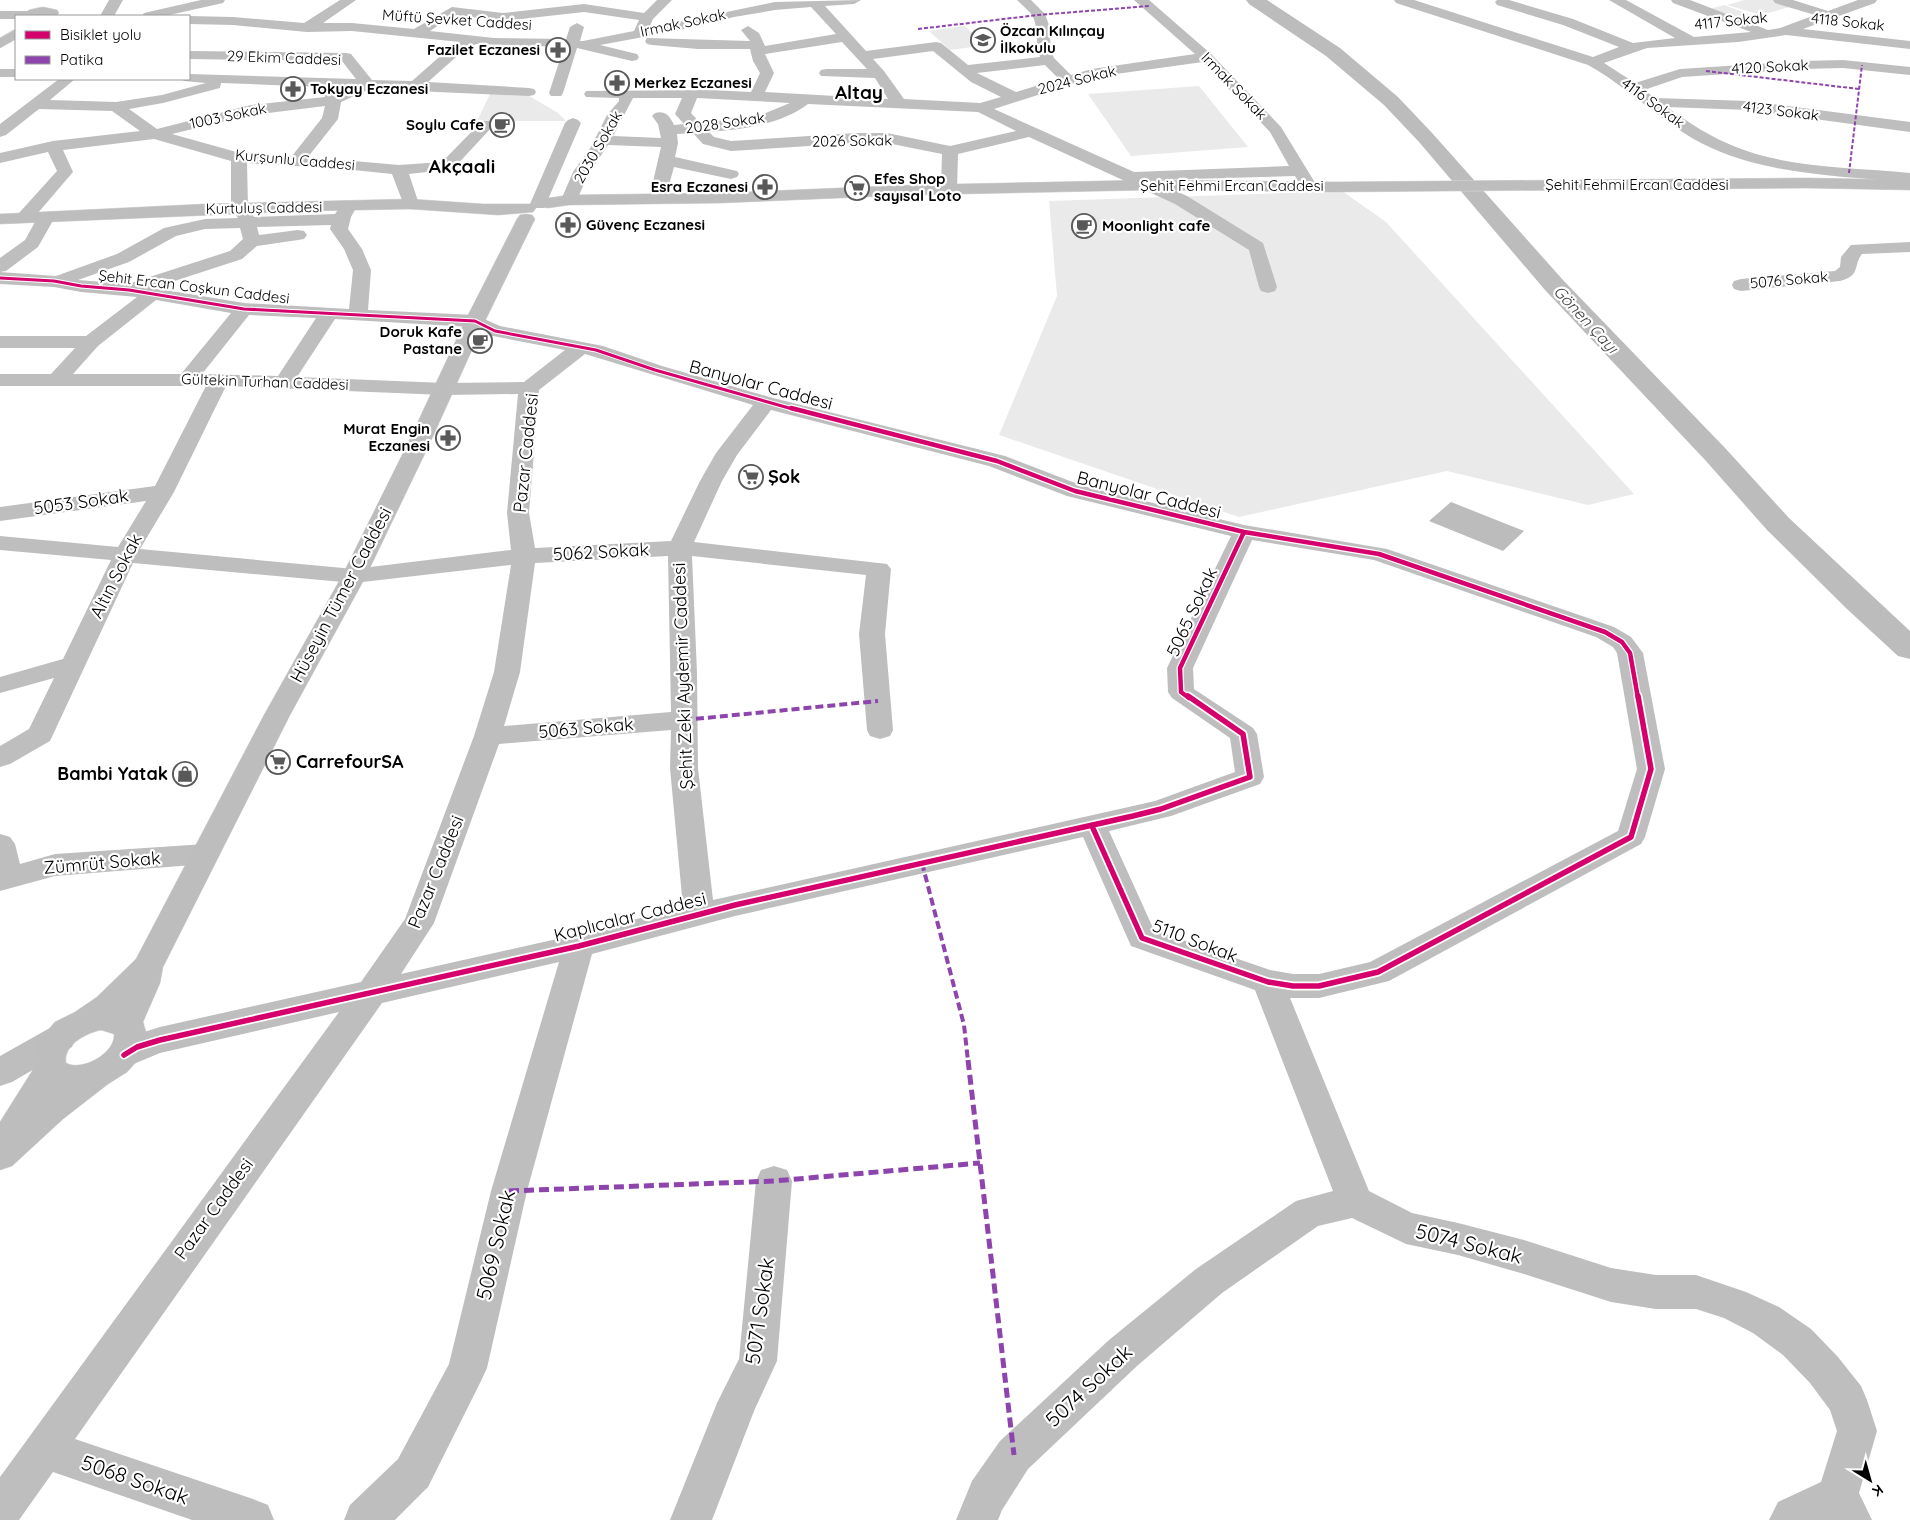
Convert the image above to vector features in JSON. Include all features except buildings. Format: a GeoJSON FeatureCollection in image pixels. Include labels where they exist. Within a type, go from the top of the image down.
{"type":"FeatureCollection","features":[{"type":"Feature","properties":{"kind":"main road"},"geometry":{"type":"LineString","coordinates":[[32,9],[51,15]]}},
{"type":"Feature","properties":{"kind":"main road"},"geometry":{"type":"LineString","coordinates":[[0,39],[15,30]]}},
{"type":"Feature","properties":{"kind":"main road"},"geometry":{"type":"LineString","coordinates":[[0,44],[15,34]]}},
{"type":"Feature","properties":{"kind":"main road","name":"Şehit Fehmi Ercan Caddesi"},"geometry":{"type":"LineString","coordinates":[[536,213],[568,200],[732,198],[1150,184],[1333,187],[1807,183],[1910,185]]}},
{"type":"Feature","properties":{"kind":"main road","name":"Şehit Fehmi Ercan Caddesi"},"geometry":{"type":"LineString","coordinates":[[1807,183],[1910,197]]}},
{"type":"Feature","properties":{"kind":"main road","name":"Şehit Fehmi Ercan Caddesi"},"geometry":{"type":"LineString","coordinates":[[515,240],[536,213],[558,204],[566,208],[567,211],[560,217],[600,206],[658,199]]}},
{"type":"Feature","properties":{"kind":"main road"},"geometry":{"type":"LineString","coordinates":[[343,218],[410,204],[536,213]]}},
{"type":"Feature","properties":{"kind":"main road","name":"Kurtuluş Caddesi"},"geometry":{"type":"LineString","coordinates":[[0,219],[46,216],[244,214]]}},
{"type":"Feature","properties":{"kind":"main road","name":"Hüseyin Tümer Caddesi"},"geometry":{"type":"LineString","coordinates":[[0,1155],[51,1109],[96,1075],[115,1065],[144,983],[147,967],[277,714],[354,576],[515,240]]}},
{"type":"Feature","properties":{"kind":"main road","name":"Hüseyin Tümer Caddesi"},"geometry":{"type":"LineString","coordinates":[[0,1149],[30,1106],[55,1053],[74,1026],[108,1006],[147,967]]}},
{"type":"Feature","properties":{"kind":"main road","name":"Hüseyin Tümer Caddesi"},"geometry":{"type":"LineString","coordinates":[[87,1020],[100,1017],[113,1018],[126,1036]]}},
{"type":"Feature","properties":{"kind":"main road","name":"Hüseyin Tümer Caddesi"},"geometry":{"type":"LineString","coordinates":[[55,1053],[62,1078],[74,1080],[96,1075]]}},
{"type":"Feature","properties":{"kind":"street"},"geometry":{"type":"LineString","coordinates":[[108,15],[116,0]]}},
{"type":"Feature","properties":{"kind":"street"},"geometry":{"type":"LineString","coordinates":[[153,15],[218,0]]}},
{"type":"Feature","properties":{"kind":"street"},"geometry":{"type":"LineString","coordinates":[[190,72],[251,23],[223,0]]}},
{"type":"Feature","properties":{"kind":"street"},"geometry":{"type":"LineString","coordinates":[[349,0],[307,26],[308,33],[326,42],[356,50],[390,31]]}},
{"type":"Feature","properties":{"kind":"street"},"geometry":{"type":"LineString","coordinates":[[418,33],[452,11],[503,17],[526,15],[586,4],[647,17],[665,0]]}},
{"type":"Feature","properties":{"kind":"street","name":"Irmak Sokak"},"geometry":{"type":"LineString","coordinates":[[572,43],[592,43],[638,37],[726,15],[775,6],[854,0]]}},
{"type":"Feature","properties":{"kind":"street"},"geometry":{"type":"LineString","coordinates":[[1024,0],[1038,14],[1042,24],[1044,50],[1048,60],[1068,80]]}},
{"type":"Feature","properties":{"kind":"street","name":"Irmak Sokak"},"geometry":{"type":"LineString","coordinates":[[1141,0],[1206,56],[1276,130],[1309,186]]}},
{"type":"Feature","properties":{"kind":"street","name":"4116 Sokak"},"geometry":{"type":"LineString","coordinates":[[1401,0],[1461,21],[1593,62],[1606,69],[1706,140],[1740,156],[1759,162],[1799,168],[1910,178]]}},
{"type":"Feature","properties":{"kind":"street"},"geometry":{"type":"LineString","coordinates":[[1616,0],[1691,41]]}},
{"type":"Feature","properties":{"kind":"street"},"geometry":{"type":"LineString","coordinates":[[1678,0],[1699,9],[1776,33],[1786,50],[1803,65]]}},
{"type":"Feature","properties":{"kind":"street"},"geometry":{"type":"LineString","coordinates":[[1780,0],[1827,15]]}},
{"type":"Feature","properties":{"kind":"street"},"geometry":{"type":"LineString","coordinates":[[1461,21],[1485,8],[1506,1],[1568,22],[1632,47]]}},
{"type":"Feature","properties":{"kind":"street","name":"4117 Sokak"},"geometry":{"type":"LineString","coordinates":[[1593,62],[1632,47],[1647,44],[1776,33],[1863,1]]}},
{"type":"Feature","properties":{"kind":"street"},"geometry":{"type":"LineString","coordinates":[[813,2],[879,74],[900,105]]}},
{"type":"Feature","properties":{"kind":"street"},"geometry":{"type":"LineString","coordinates":[[1699,9],[1722,2]]}},
{"type":"Feature","properties":{"kind":"street"},"geometry":{"type":"LineString","coordinates":[[536,213],[572,43],[586,4]]}},
{"type":"Feature","properties":{"kind":"street"},"geometry":{"type":"LineString","coordinates":[[0,15],[32,9]]}},
{"type":"Feature","properties":{"kind":"street"},"geometry":{"type":"LineString","coordinates":[[526,15],[572,43]]}},
{"type":"Feature","properties":{"kind":"street"},"geometry":{"type":"LineString","coordinates":[[726,15],[754,35],[767,73],[756,96]]}},
{"type":"Feature","properties":{"kind":"street","name":"2030 Sokak"},"geometry":{"type":"LineString","coordinates":[[568,200],[581,172],[604,140],[615,115],[626,101],[624,94],[632,57],[647,17]]}},
{"type":"Feature","properties":{"kind":"street","name":"Müftü Şevket Caddesi"},"geometry":{"type":"LineString","coordinates":[[190,20],[352,27],[473,40],[572,43],[632,57]]}},
{"type":"Feature","properties":{"kind":"street","name":"4118 Sokak"},"geometry":{"type":"LineString","coordinates":[[1776,33],[1818,34],[1910,45]]}},
{"type":"Feature","properties":{"kind":"street"},"geometry":{"type":"LineString","coordinates":[[638,37],[698,45],[758,48],[846,37]]}},
{"type":"Feature","properties":{"kind":"street"},"geometry":{"type":"LineString","coordinates":[[415,86],[451,54],[473,40]]}},
{"type":"Feature","properties":{"kind":"street"},"geometry":{"type":"LineString","coordinates":[[863,56],[936,46],[976,79],[1014,96]]}},
{"type":"Feature","properties":{"kind":"street","name":"29 Ekim Caddesi"},"geometry":{"type":"LineString","coordinates":[[190,56],[304,57],[356,50],[368,84]]}},
{"type":"Feature","properties":{"kind":"street","name":"2024 Sokak"},"geometry":{"type":"LineString","coordinates":[[980,108],[1092,73],[1206,56]]}},
{"type":"Feature","properties":{"kind":"street"},"geometry":{"type":"LineString","coordinates":[[278,81],[304,57]]}},
{"type":"Feature","properties":{"kind":"street"},"geometry":{"type":"LineString","coordinates":[[964,70],[1048,60]]}},
{"type":"Feature","properties":{"kind":"street","name":"4120 Sokak"},"geometry":{"type":"LineString","coordinates":[[1632,88],[1680,73],[1803,65],[1843,64],[1910,71]]}},
{"type":"Feature","properties":{"kind":"street"},"geometry":{"type":"LineString","coordinates":[[1150,65],[1223,74]]}},
{"type":"Feature","properties":{"kind":"street"},"geometry":{"type":"LineString","coordinates":[[0,72],[15,73]]}},
{"type":"Feature","properties":{"kind":"street"},"geometry":{"type":"LineString","coordinates":[[826,73],[879,74]]}},
{"type":"Feature","properties":{"kind":"street"},"geometry":{"type":"LineString","coordinates":[[190,78],[415,86],[560,100],[654,93],[806,98],[900,105],[980,108],[1058,146],[1150,184],[1257,247],[1268,287]]}},
{"type":"Feature","properties":{"kind":"street"},"geometry":{"type":"LineString","coordinates":[[0,132],[67,80]]}},
{"type":"Feature","properties":{"kind":"street"},"geometry":{"type":"LineString","coordinates":[[8,106],[116,107],[192,92],[228,80]]}},
{"type":"Feature","properties":{"kind":"street"},"geometry":{"type":"LineString","coordinates":[[731,80],[706,84],[686,104],[684,114],[709,141],[731,146],[732,198]]}},
{"type":"Feature","properties":{"kind":"street"},"geometry":{"type":"LineString","coordinates":[[296,162],[330,119],[334,100],[329,82]]}},
{"type":"Feature","properties":{"kind":"street","name":"1003 Sokak"},"geometry":{"type":"LineString","coordinates":[[154,134],[251,110],[334,100],[368,84]]}},
{"type":"Feature","properties":{"kind":"street"},"geometry":{"type":"LineString","coordinates":[[654,93],[660,116],[664,118],[670,137],[658,199]]}},
{"type":"Feature","properties":{"kind":"street","name":"2028 Sokak"},"geometry":{"type":"LineString","coordinates":[[604,140],[670,137],[698,127],[767,118],[794,108],[806,98]]}},
{"type":"Feature","properties":{"kind":"street","name":"4123 Sokak"},"geometry":{"type":"LineString","coordinates":[[1652,103],[1678,102],[1760,107],[1910,127]]}},
{"type":"Feature","properties":{"kind":"street"},"geometry":{"type":"LineString","coordinates":[[887,138],[911,123],[920,106]]}},
{"type":"Feature","properties":{"kind":"street"},"geometry":{"type":"LineString","coordinates":[[116,107],[154,134]]}},
{"type":"Feature","properties":{"kind":"street","name":"Kurşunlu Caddesi"},"geometry":{"type":"LineString","coordinates":[[0,158],[53,146],[154,134],[239,158],[399,170],[447,166],[487,124]]}},
{"type":"Feature","properties":{"kind":"street","name":"2026 Sokak"},"geometry":{"type":"LineString","coordinates":[[731,146],[856,138],[887,138],[950,150],[1030,132]]}},
{"type":"Feature","properties":{"kind":"street"},"geometry":{"type":"LineString","coordinates":[[25,217],[65,172],[53,146]]}},
{"type":"Feature","properties":{"kind":"street"},"geometry":{"type":"LineString","coordinates":[[949,190],[950,150]]}},
{"type":"Feature","properties":{"kind":"street"},"geometry":{"type":"LineString","coordinates":[[239,158],[244,214],[252,241]]}},
{"type":"Feature","properties":{"kind":"street"},"geometry":{"type":"LineString","coordinates":[[666,160],[731,174]]}},
{"type":"Feature","properties":{"kind":"street"},"geometry":{"type":"LineString","coordinates":[[399,170],[410,204]]}},
{"type":"Feature","properties":{"kind":"street"},"geometry":{"type":"LineString","coordinates":[[1131,176],[1300,171]]}},
{"type":"Feature","properties":{"kind":"street"},"geometry":{"type":"LineString","coordinates":[[54,281],[72,278],[123,258],[170,232],[244,214],[343,218]]}},
{"type":"Feature","properties":{"kind":"street"},"geometry":{"type":"LineString","coordinates":[[0,267],[32,243],[46,216]]}},
{"type":"Feature","properties":{"kind":"street"},"geometry":{"type":"LineString","coordinates":[[129,290],[236,255],[252,241],[343,218]]}},
{"type":"Feature","properties":{"kind":"street"},"geometry":{"type":"LineString","coordinates":[[343,218],[362,270],[358,315]]}},
{"type":"Feature","properties":{"kind":"street","name":"5076 Sokak"},"geometry":{"type":"LineString","coordinates":[[1740,285],[1840,276],[1847,271],[1850,266],[1850,257],[1857,249],[1910,247]]}},
{"type":"Feature","properties":{"kind":"street","name":"Şehit Ercan Coşkun Caddesi"},"geometry":{"type":"LineString","coordinates":[[0,278],[54,281],[81,286],[129,290],[244,310],[475,321]]}},
{"type":"Feature","properties":{"kind":"street"},"geometry":{"type":"LineString","coordinates":[[57,380],[92,342],[152,294]]}},
{"type":"Feature","properties":{"kind":"street"},"geometry":{"type":"LineString","coordinates":[[187,380],[244,310]]}},
{"type":"Feature","properties":{"kind":"street"},"geometry":{"type":"LineString","coordinates":[[284,382],[328,315]]}},
{"type":"Feature","properties":{"kind":"street","name":"Banyolar Caddesi"},"geometry":{"type":"LineString","coordinates":[[475,321],[495,331],[581,347],[766,402],[997,461],[1069,490],[1244,532],[1379,554],[1605,632],[1622,642],[1630,653],[1651,769],[1631,837]]}},
{"type":"Feature","properties":{"kind":"street"},"geometry":{"type":"LineString","coordinates":[[0,342],[92,342]]}},
{"type":"Feature","properties":{"kind":"street","name":"Pazar Caddesi"},"geometry":{"type":"LineString","coordinates":[[0,1512],[419,923],[488,736],[507,672],[524,556],[518,513],[529,388],[581,347]]}},
{"type":"Feature","properties":{"kind":"street","name":"Gültekin Turhan Caddesi"},"geometry":{"type":"LineString","coordinates":[[0,380],[219,380],[445,389],[529,388]]}},
{"type":"Feature","properties":{"kind":"street","name":"Altın Sokak"},"geometry":{"type":"LineString","coordinates":[[0,758],[40,734],[125,555],[163,492],[219,380]]}},
{"type":"Feature","properties":{"kind":"street","name":"Şehit Zeki Aydemir Caddesi"},"geometry":{"type":"LineString","coordinates":[[698,914],[684,768],[680,548],[711,481],[727,454],[766,402]]}},
{"type":"Feature","properties":{"kind":"street","name":"5053 Sokak"},"geometry":{"type":"LineString","coordinates":[[0,514],[163,492]]}},
{"type":"Feature","properties":{"kind":"street","name":"5065 Sokak"},"geometry":{"type":"LineString","coordinates":[[1092,826],[1162,809],[1250,777],[1243,734],[1181,692],[1180,668],[1244,532]]}},
{"type":"Feature","properties":{"kind":"street","name":"5062 Sokak"},"geometry":{"type":"LineString","coordinates":[[0,543],[354,576],[524,556],[680,548],[878,569],[872,634],[880,730]]}},
{"type":"Feature","properties":{"kind":"street"},"geometry":{"type":"LineString","coordinates":[[0,685],[72,665]]}},
{"type":"Feature","properties":{"kind":"street","name":"5063 Sokak"},"geometry":{"type":"LineString","coordinates":[[488,736],[684,720]]}},
{"type":"Feature","properties":{"kind":"street","name":"Kaplıcalar Caddesi"},"geometry":{"type":"LineString","coordinates":[[126,1036],[137,1048],[175,1037],[579,946],[698,914],[1092,826]]}},
{"type":"Feature","properties":{"kind":"street","name":"5110 Sokak"},"geometry":{"type":"LineString","coordinates":[[1092,826],[1142,938],[1268,982],[1293,986],[1319,986],[1378,972],[1631,837]]}},
{"type":"Feature","properties":{"kind":"street"},"geometry":{"type":"LineString","coordinates":[[0,844],[4,878]]}},
{"type":"Feature","properties":{"kind":"street","name":"Zümrüt Sokak"},"geometry":{"type":"LineString","coordinates":[[4,878],[55,865],[205,854]]}},
{"type":"Feature","properties":{"kind":"street","name":"5069 Sokak"},"geometry":{"type":"LineString","coordinates":[[365,1520],[412,1473],[467,1368],[509,1191],[579,946]]}},
{"type":"Feature","properties":{"kind":"street"},"geometry":{"type":"LineString","coordinates":[[1268,982],[1355,1202]]}},
{"type":"Feature","properties":{"kind":"street"},"geometry":{"type":"LineString","coordinates":[[0,1074],[35,1068],[55,1053]]}},
{"type":"Feature","properties":{"kind":"street","name":"5071 Sokak"},"geometry":{"type":"LineString","coordinates":[[691,1520],[737,1403],[758,1361],[774,1181]]}},
{"type":"Feature","properties":{"kind":"street","name":"5074 Sokak"},"geometry":{"type":"LineString","coordinates":[[977,1520],[987,1496],[1014,1455],[1123,1353],[1209,1281],[1309,1212],[1355,1202],[1406,1228],[1514,1254],[1611,1285],[1656,1292],[1696,1292],[1733,1304],[1766,1320],[1797,1342],[1824,1370],[1847,1400],[1857,1431],[1844,1508]]}},
{"type":"Feature","properties":{"kind":"street","name":"5068 Sokak"},"geometry":{"type":"LineString","coordinates":[[44,1449],[254,1520]]}},
{"type":"Feature","properties":{"kind":"street"},"geometry":{"type":"LineString","coordinates":[[1790,1520],[1793,1516],[1844,1508]]}},
{"type":"Feature","properties":{"kind":"shaded area"},"geometry":{"type":"Polygon","coordinates":[[[1744,0],[1774,0],[1793,6],[1761,15],[1727,5],[1744,0]]]}},
{"type":"Feature","properties":{"kind":"shaded area"},"geometry":{"type":"Polygon","coordinates":[[[1724,5],[1754,16],[1739,19],[1709,9],[1724,5]]]}},
{"type":"Feature","properties":{"kind":"shaded area"},"geometry":{"type":"Polygon","coordinates":[[[964,26],[987,45],[950,50],[929,31],[964,26]]]}},
{"type":"Feature","properties":{"kind":"shaded area"},"geometry":{"type":"Polygon","coordinates":[[[1199,86],[1248,147],[1131,156],[1088,94],[1199,86]]]}},
{"type":"Feature","properties":{"kind":"shaded area"},"geometry":{"type":"Polygon","coordinates":[[[491,92],[526,94],[558,113],[566,121],[477,121],[491,92]]]}},
{"type":"Feature","properties":{"kind":"shaded area"},"geometry":{"type":"Polygon","coordinates":[[[1342,191],[1386,222],[1634,494],[1588,505],[1447,471],[1239,517],[999,435],[1057,296],[1049,201],[1342,191]]]}},
{"type":"Feature","properties":{"kind":"shaded area"},"geometry":{"type":"Polygon","coordinates":[[[1451,502],[1524,531],[1503,551],[1429,521],[1451,502]]]}},
{"type":"Feature","properties":{"kind":"waterway","name":"Gönen Çayı"},"geometry":{"type":"LineString","coordinates":[[1255,0],[1333,52],[1391,101],[1426,138],[1554,285],[1716,455],[1778,524],[1858,602],[1910,649]]}},
{"type":"Feature","properties":{"kind":"marked path"},"geometry":{"type":"LineString","coordinates":[[918,29],[1038,15],[1149,6]]}},
{"type":"Feature","properties":{"kind":"marked path"},"geometry":{"type":"LineString","coordinates":[[1849,173],[1862,65]]}},
{"type":"Feature","properties":{"kind":"marked path"},"geometry":{"type":"LineString","coordinates":[[1706,71],[1859,89]]}},
{"type":"Feature","properties":{"kind":"marked path"},"geometry":{"type":"LineString","coordinates":[[684,720],[878,701]]}},
{"type":"Feature","properties":{"kind":"marked path"},"geometry":{"type":"LineString","coordinates":[[922,863],[964,1025],[1014,1455]]}},
{"type":"Feature","properties":{"kind":"marked path"},"geometry":{"type":"LineString","coordinates":[[509,1191],[774,1181],[980,1163]]}},
{"type":"Feature","properties":{"kind":"cycle path"},"geometry":{"type":"LineString","coordinates":[[0,278],[54,281],[81,286],[129,290],[244,309],[475,321],[495,331],[596,350],[655,370],[766,402],[997,461],[1075,491],[1244,532],[1379,554],[1605,632],[1622,642],[1630,653],[1651,769],[1631,837],[1378,972],[1319,986],[1293,986],[1268,982],[1142,938],[1092,826]]}},
{"type":"Feature","properties":{"kind":"cycle path"},"geometry":{"type":"LineString","coordinates":[[124,1055],[137,1047],[160,1040],[579,946],[735,905],[1133,816],[1161,809],[1250,777],[1243,734],[1181,692],[1180,668],[1244,532]]}},
{"type":"Feature","properties":{"kind":"place","name":"Özcan Kılınçay İlkokulu"},"geometry":{"type":"Point","coordinates":[983,40]}},
{"type":"Feature","properties":{"kind":"place","name":"Fazilet Eczanesi"},"geometry":{"type":"Point","coordinates":[558,50]}},
{"type":"Feature","properties":{"kind":"place","name":"Merkez Eczanesi"},"geometry":{"type":"Point","coordinates":[617,83]}},
{"type":"Feature","properties":{"kind":"place","name":"Tokyay Eczanesi"},"geometry":{"type":"Point","coordinates":[293,89]}},
{"type":"Feature","properties":{"kind":"place","name":"Soylu Cafe"},"geometry":{"type":"Point","coordinates":[502,125]}},
{"type":"Feature","properties":{"kind":"place","name":"Esra Eczanesi"},"geometry":{"type":"Point","coordinates":[765,187]}},
{"type":"Feature","properties":{"kind":"place","name":"Efes Shop sayısal Loto"},"geometry":{"type":"Point","coordinates":[857,188]}},
{"type":"Feature","properties":{"kind":"place","name":"Güvenç Eczanesi"},"geometry":{"type":"Point","coordinates":[568,225]}},
{"type":"Feature","properties":{"kind":"place","name":"Moonlight cafe"},"geometry":{"type":"Point","coordinates":[1084,226]}},
{"type":"Feature","properties":{"kind":"place","name":"Doruk Kafe Pastane"},"geometry":{"type":"Point","coordinates":[480,341]}},
{"type":"Feature","properties":{"kind":"place","name":"Murat Engin Eczanesi"},"geometry":{"type":"Point","coordinates":[448,438]}},
{"type":"Feature","properties":{"kind":"place","name":"Şok"},"geometry":{"type":"Point","coordinates":[751,477]}},
{"type":"Feature","properties":{"kind":"place","name":"CarrefourSA"},"geometry":{"type":"Point","coordinates":[278,762]}},
{"type":"Feature","properties":{"kind":"place","name":"Bambi Yatak"},"geometry":{"type":"Point","coordinates":[185,774]}},
{"type":"Feature","properties":{"kind":"district","name":"Altay"},"geometry":{"type":"Point","coordinates":[859,92]}},
{"type":"Feature","properties":{"kind":"district","name":"Akçaali"},"geometry":{"type":"Point","coordinates":[462,166]}}]}
